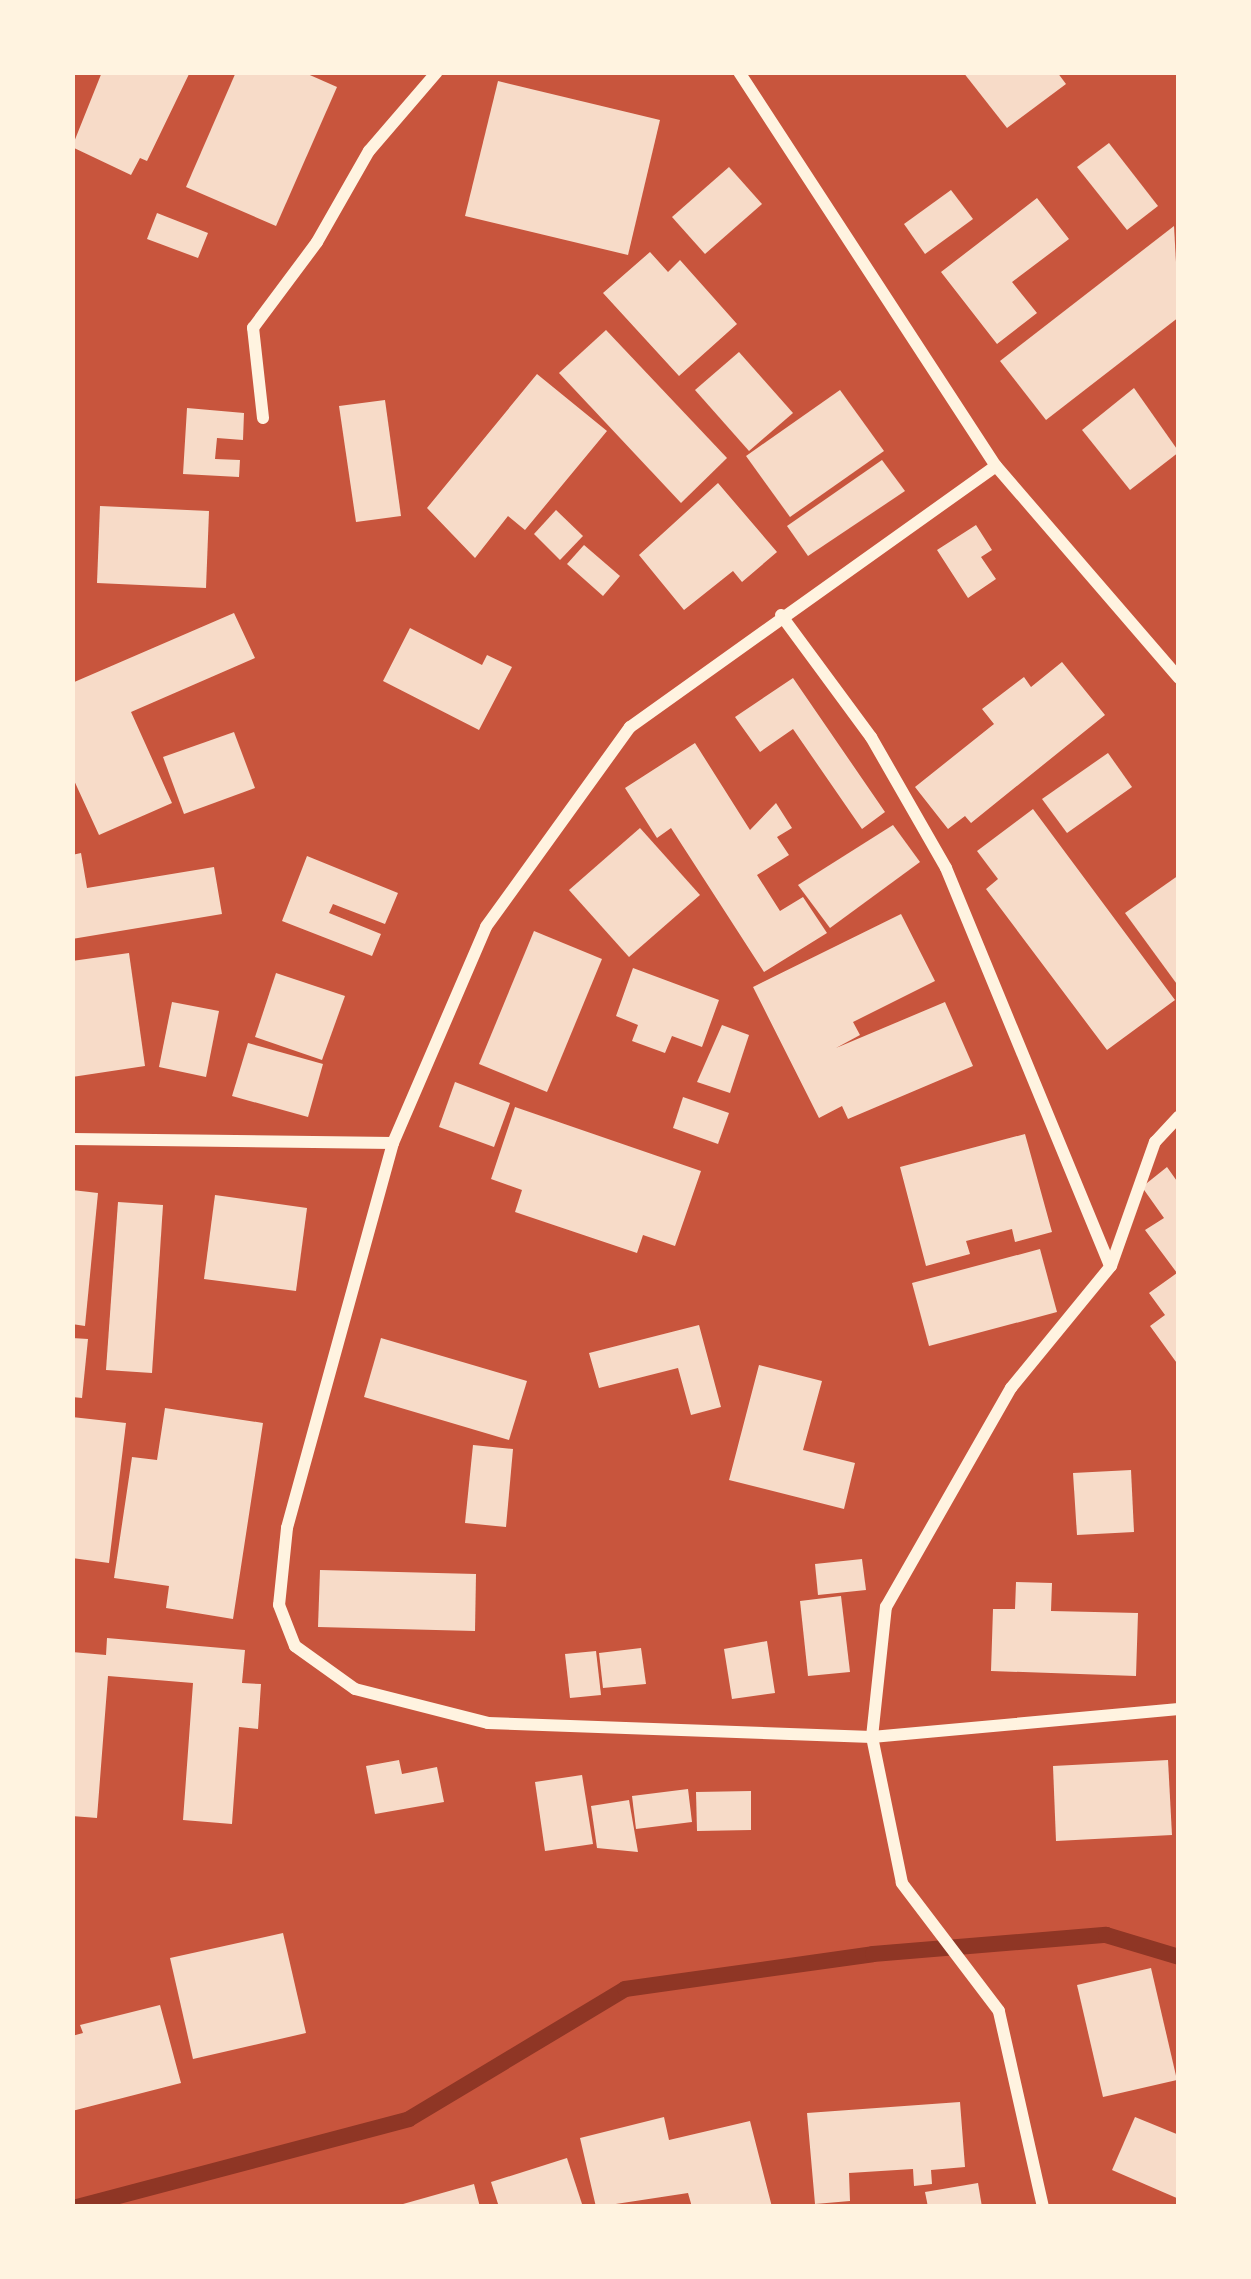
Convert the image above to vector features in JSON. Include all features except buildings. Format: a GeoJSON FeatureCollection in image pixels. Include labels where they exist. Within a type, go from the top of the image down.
{"type":"FeatureCollection","features":[{"type":"Feature","properties":{"kind":"street"},"geometry":{"type":"LineString","coordinates":[[263,418],[253,328],[317,242],[369,152],[437,72]]}},
{"type":"Feature","properties":{"kind":"street"},"geometry":{"type":"LineString","coordinates":[[739,72],[996,466],[1179,678]]}},
{"type":"Feature","properties":{"kind":"street"},"geometry":{"type":"LineString","coordinates":[[996,466],[630,727],[486,927],[393,1143],[287,1528],[279,1605],[295,1646],[356,1689],[488,1723],[872,1737],[1179,1709]]}},
{"type":"Feature","properties":{"kind":"street"},"geometry":{"type":"LineString","coordinates":[[782,615],[871,737],[946,868],[1111,1266]]}},
{"type":"Feature","properties":{"kind":"street"},"geometry":{"type":"LineString","coordinates":[[1043,2207],[999,2011],[902,1882],[872,1737],[886,1607],[1011,1388],[1111,1266],[1155,1142],[1179,1117]]}},
{"type":"Feature","properties":{"kind":"street"},"geometry":{"type":"LineString","coordinates":[[72,1139],[393,1143]]}},
{"type":"Feature","properties":{"kind":"waterway"},"geometry":{"type":"LineString","coordinates":[[77,2207],[409,2119],[625,1989],[873,1954],[1106,1935],[1179,1957]]}}]}
